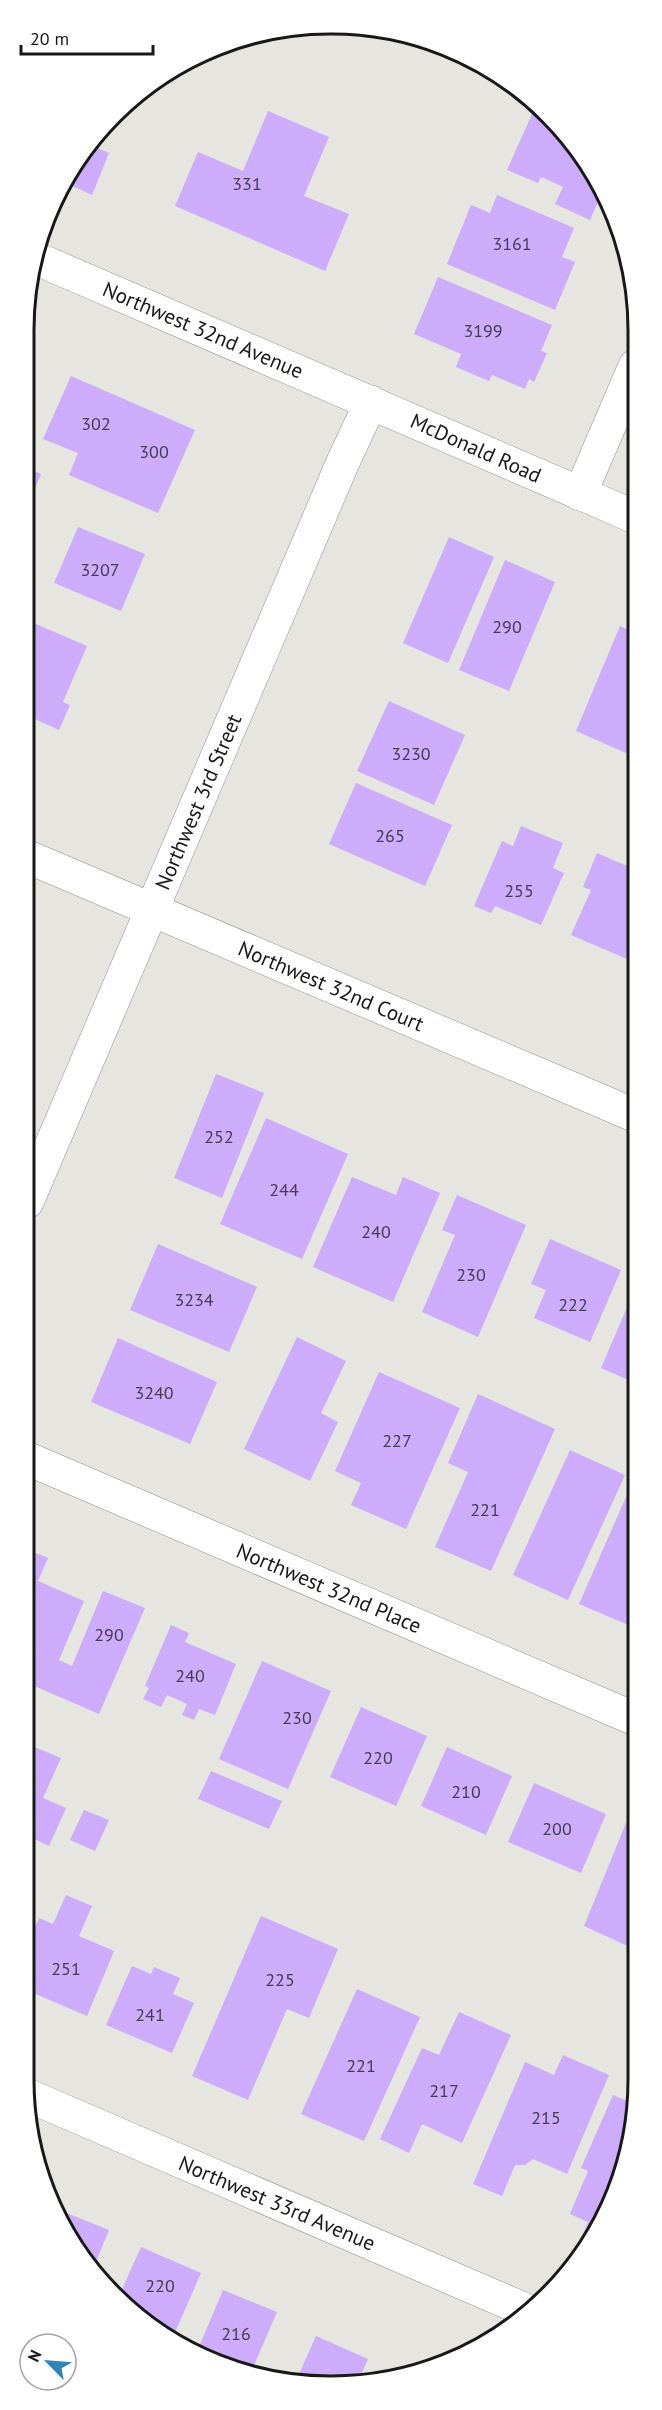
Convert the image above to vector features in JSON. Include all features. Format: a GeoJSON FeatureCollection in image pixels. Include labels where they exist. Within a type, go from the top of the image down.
{"type":"FeatureCollection","features":[{"type":"Feature","properties":{"kind":"street","name":"Northwest 32nd Avenue"},"geometry":{"type":"LineString","coordinates":[[43,261],[371,402]]}},
{"type":"Feature","properties":{"kind":"street"},"geometry":{"type":"LineString","coordinates":[[628,382],[580,494],[628,514]]}},
{"type":"Feature","properties":{"kind":"street","name":"McDonald Road"},"geometry":{"type":"LineString","coordinates":[[371,402],[580,494]]}},
{"type":"Feature","properties":{"kind":"street","name":"Northwest 3rd Street"},"geometry":{"type":"LineString","coordinates":[[34,1186],[343,462],[371,402]]}},
{"type":"Feature","properties":{"kind":"street","name":"Northwest 32nd Court"},"geometry":{"type":"LineString","coordinates":[[34,860],[628,1112]]}},
{"type":"Feature","properties":{"kind":"street","name":"Northwest 32nd Place"},"geometry":{"type":"LineString","coordinates":[[34,1461],[628,1717]]}},
{"type":"Feature","properties":{"kind":"street","name":"Northwest 33rd Avenue"},"geometry":{"type":"LineString","coordinates":[[35,2098],[519,2307]]}},
{"type":"Feature","properties":{"kind":"building"},"geometry":{"type":"Polygon","coordinates":[[[268,111],[329,137],[304,196],[349,214],[325,271],[175,206],[198,152],[243,171],[268,111]]]}},
{"type":"Feature","properties":{"kind":"building"},"geometry":{"type":"Polygon","coordinates":[[[532,113],[554,136],[578,166],[588,183],[598,202],[590,220],[555,204],[563,187],[541,177],[538,183],[507,170],[532,113]]]}},
{"type":"Feature","properties":{"kind":"building"},"geometry":{"type":"Polygon","coordinates":[[[98,148],[109,153],[92,195],[72,186],[98,148]]]}},
{"type":"Feature","properties":{"kind":"building"},"geometry":{"type":"Polygon","coordinates":[[[497,195],[574,228],[562,257],[575,262],[555,310],[447,264],[471,205],[490,213],[497,195]]]}},
{"type":"Feature","properties":{"kind":"building"},"geometry":{"type":"Polygon","coordinates":[[[438,277],[552,325],[541,351],[547,353],[534,382],[529,379],[525,389],[492,375],[489,381],[456,367],[461,354],[414,334],[438,277]]]}},
{"type":"Feature","properties":{"kind":"building"},"geometry":{"type":"Polygon","coordinates":[[[71,376],[195,430],[158,513],[69,475],[78,453],[43,439],[71,376]]]}},
{"type":"Feature","properties":{"kind":"building"},"geometry":{"type":"Polygon","coordinates":[[[34,471],[41,474],[34,491],[34,471]]]}},
{"type":"Feature","properties":{"kind":"building"},"geometry":{"type":"Polygon","coordinates":[[[78,527],[145,554],[121,611],[54,583],[78,527]]]}},
{"type":"Feature","properties":{"kind":"building"},"geometry":{"type":"Polygon","coordinates":[[[449,537],[494,557],[448,663],[403,643],[449,537]]]}},
{"type":"Feature","properties":{"kind":"building"},"geometry":{"type":"Polygon","coordinates":[[[505,560],[555,582],[509,691],[459,670],[505,560]]]}},
{"type":"Feature","properties":{"kind":"building"},"geometry":{"type":"Polygon","coordinates":[[[34,623],[87,646],[63,702],[70,705],[59,730],[34,719],[34,623]]]}},
{"type":"Feature","properties":{"kind":"building"},"geometry":{"type":"Polygon","coordinates":[[[620,626],[628,630],[628,754],[576,731],[620,626]]]}},
{"type":"Feature","properties":{"kind":"building"},"geometry":{"type":"Polygon","coordinates":[[[389,701],[465,735],[434,805],[357,771],[389,701]]]}},
{"type":"Feature","properties":{"kind":"building"},"geometry":{"type":"Polygon","coordinates":[[[356,783],[452,825],[425,886],[329,844],[356,783]]]}},
{"type":"Feature","properties":{"kind":"building"},"geometry":{"type":"Polygon","coordinates":[[[521,826],[563,843],[553,868],[564,873],[541,925],[495,906],[491,913],[474,906],[502,841],[513,846],[521,826]]]}},
{"type":"Feature","properties":{"kind":"building"},"geometry":{"type":"Polygon","coordinates":[[[597,853],[628,866],[628,959],[571,935],[591,890],[583,887],[597,853]]]}},
{"type":"Feature","properties":{"kind":"building"},"geometry":{"type":"Polygon","coordinates":[[[216,1074],[264,1093],[222,1198],[174,1178],[216,1074]]]}},
{"type":"Feature","properties":{"kind":"building"},"geometry":{"type":"Polygon","coordinates":[[[266,1118],[348,1154],[302,1259],[220,1224],[266,1118]]]}},
{"type":"Feature","properties":{"kind":"building"},"geometry":{"type":"Polygon","coordinates":[[[352,1177],[396,1195],[403,1177],[440,1193],[393,1302],[313,1267],[352,1177]]]}},
{"type":"Feature","properties":{"kind":"building"},"geometry":{"type":"Polygon","coordinates":[[[457,1195],[526,1225],[478,1337],[422,1312],[455,1235],[442,1230],[457,1195]]]}},
{"type":"Feature","properties":{"kind":"building"},"geometry":{"type":"Polygon","coordinates":[[[550,1239],[621,1270],[590,1342],[534,1318],[546,1290],[531,1284],[550,1239]]]}},
{"type":"Feature","properties":{"kind":"building"},"geometry":{"type":"Polygon","coordinates":[[[158,1244],[257,1287],[229,1352],[130,1310],[158,1244]]]}},
{"type":"Feature","properties":{"kind":"building"},"geometry":{"type":"Polygon","coordinates":[[[628,1305],[628,1380],[601,1368],[628,1305]]]}},
{"type":"Feature","properties":{"kind":"building"},"geometry":{"type":"Polygon","coordinates":[[[297,1337],[346,1361],[321,1413],[338,1422],[310,1481],[244,1449],[297,1337]]]}},
{"type":"Feature","properties":{"kind":"building"},"geometry":{"type":"Polygon","coordinates":[[[118,1338],[217,1382],[190,1444],[91,1402],[118,1338]]]}},
{"type":"Feature","properties":{"kind":"building"},"geometry":{"type":"Polygon","coordinates":[[[379,1372],[460,1408],[406,1529],[351,1505],[361,1483],[335,1471],[379,1372]]]}},
{"type":"Feature","properties":{"kind":"building"},"geometry":{"type":"Polygon","coordinates":[[[478,1394],[555,1429],[491,1571],[435,1547],[468,1472],[448,1463],[478,1394]]]}},
{"type":"Feature","properties":{"kind":"building"},"geometry":{"type":"Polygon","coordinates":[[[570,1450],[625,1475],[568,1600],[513,1575],[570,1450]]]}},
{"type":"Feature","properties":{"kind":"building"},"geometry":{"type":"Polygon","coordinates":[[[628,1492],[628,1625],[579,1604],[628,1492]]]}},
{"type":"Feature","properties":{"kind":"building"},"geometry":{"type":"Polygon","coordinates":[[[34,1552],[48,1558],[38,1581],[84,1601],[59,1660],[72,1666],[103,1591],[145,1608],[99,1714],[34,1686],[34,1552]]]}},
{"type":"Feature","properties":{"kind":"building"},"geometry":{"type":"Polygon","coordinates":[[[171,1625],[189,1633],[185,1642],[236,1664],[215,1715],[199,1709],[194,1720],[182,1715],[187,1704],[167,1695],[161,1707],[143,1699],[149,1688],[145,1686],[171,1625]]]}},
{"type":"Feature","properties":{"kind":"building"},"geometry":{"type":"Polygon","coordinates":[[[262,1661],[331,1691],[288,1789],[219,1759],[262,1661]]]}},
{"type":"Feature","properties":{"kind":"building"},"geometry":{"type":"Polygon","coordinates":[[[361,1707],[427,1736],[396,1806],[330,1777],[361,1707]]]}},
{"type":"Feature","properties":{"kind":"building"},"geometry":{"type":"Polygon","coordinates":[[[34,1747],[61,1758],[43,1798],[66,1808],[49,1846],[34,1839],[34,1747]]]}},
{"type":"Feature","properties":{"kind":"building"},"geometry":{"type":"Polygon","coordinates":[[[447,1747],[512,1776],[486,1835],[421,1806],[447,1747]]]}},
{"type":"Feature","properties":{"kind":"building"},"geometry":{"type":"Polygon","coordinates":[[[211,1771],[282,1801],[269,1829],[198,1799],[211,1771]]]}},
{"type":"Feature","properties":{"kind":"building"},"geometry":{"type":"Polygon","coordinates":[[[534,1783],[606,1814],[581,1873],[508,1842],[534,1783]]]}},
{"type":"Feature","properties":{"kind":"building"},"geometry":{"type":"Polygon","coordinates":[[[84,1810],[109,1820],[95,1851],[70,1840],[84,1810]]]}},
{"type":"Feature","properties":{"kind":"building"},"geometry":{"type":"Polygon","coordinates":[[[626,1823],[628,1824],[628,1946],[584,1926],[626,1823]]]}},
{"type":"Feature","properties":{"kind":"building"},"geometry":{"type":"Polygon","coordinates":[[[66,1895],[92,1906],[79,1936],[114,1951],[87,2016],[34,1993],[34,1930],[39,1918],[53,1924],[66,1895]]]}},
{"type":"Feature","properties":{"kind":"building"},"geometry":{"type":"Polygon","coordinates":[[[261,1916],[338,1949],[309,2018],[287,2009],[248,2100],[192,2076],[261,1916]]]}},
{"type":"Feature","properties":{"kind":"building"},"geometry":{"type":"Polygon","coordinates":[[[132,1966],[151,1974],[154,1967],[180,1978],[173,1994],[194,2003],[172,2053],[106,2025],[132,1966]]]}},
{"type":"Feature","properties":{"kind":"building"},"geometry":{"type":"Polygon","coordinates":[[[357,1989],[420,2017],[364,2141],[301,2114],[357,1989]]]}},
{"type":"Feature","properties":{"kind":"building"},"geometry":{"type":"Polygon","coordinates":[[[459,2012],[511,2035],[462,2143],[422,2124],[409,2153],[380,2139],[422,2048],[439,2055],[459,2012]]]}},
{"type":"Feature","properties":{"kind":"building"},"geometry":{"type":"Polygon","coordinates":[[[563,2055],[609,2075],[567,2174],[533,2159],[525,2165],[515,2165],[502,2196],[473,2184],[525,2062],[554,2075],[563,2055]]]}},
{"type":"Feature","properties":{"kind":"building"},"geometry":{"type":"Polygon","coordinates":[[[613,2095],[627,2101],[622,2137],[612,2174],[597,2210],[581,2240],[588,2222],[570,2214],[588,2171],[581,2168],[613,2095]]]}},
{"type":"Feature","properties":{"kind":"building"},"geometry":{"type":"Polygon","coordinates":[[[67,2213],[109,2230],[97,2260],[84,2244],[67,2213]]]}},
{"type":"Feature","properties":{"kind":"building"},"geometry":{"type":"Polygon","coordinates":[[[141,2247],[201,2273],[175,2332],[122,2290],[141,2247]]]}},
{"type":"Feature","properties":{"kind":"building"},"geometry":{"type":"Polygon","coordinates":[[[223,2290],[277,2312],[254,2365],[200,2345],[223,2290]]]}},
{"type":"Feature","properties":{"kind":"building"},"geometry":{"type":"Polygon","coordinates":[[[316,2336],[368,2359],[361,2374],[331,2376],[299,2374],[316,2336]]]}}]}
